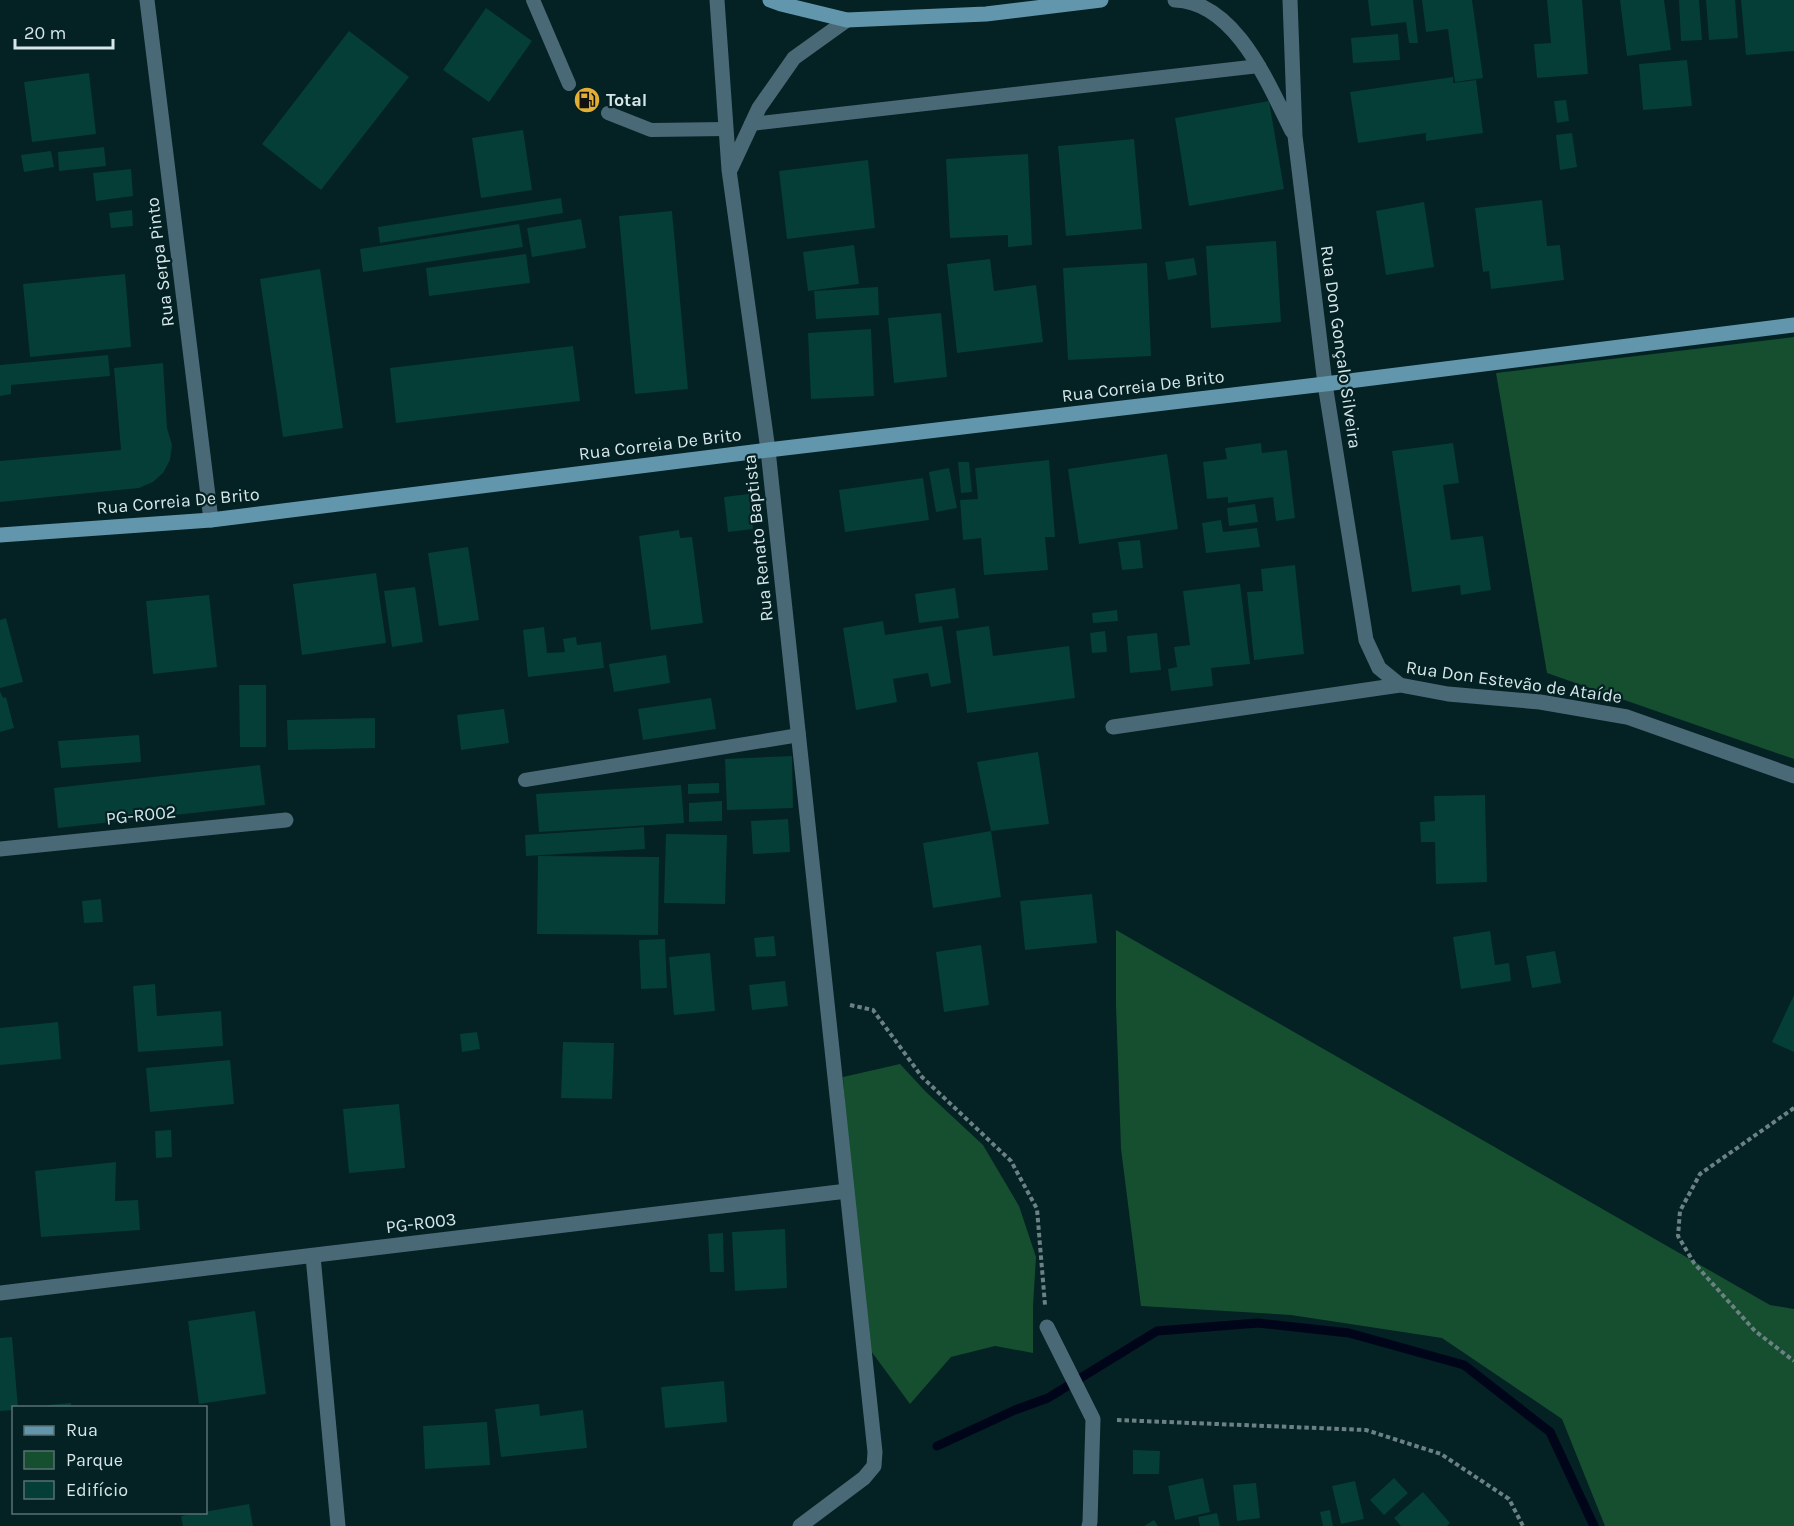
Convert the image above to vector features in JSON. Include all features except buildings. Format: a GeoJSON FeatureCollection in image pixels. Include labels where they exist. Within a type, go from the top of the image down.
{"type":"FeatureCollection","features":[{"type":"Feature","properties":{"kind":"street","name":"Rua Serpa Pinto"},"geometry":{"type":"LineString","coordinates":[[147,0],[211,520]]}},
{"type":"Feature","properties":{"kind":"street","name":"Rua Renato Baptista"},"geometry":{"type":"LineString","coordinates":[[717,0],[729,170],[768,450],[875,1452],[874,1466],[864,1478],[800,1526]]}},
{"type":"Feature","properties":{"kind":"street"},"geometry":{"type":"LineString","coordinates":[[770,0],[847,20],[986,14],[1101,0]]}},
{"type":"Feature","properties":{"kind":"street"},"geometry":{"type":"LineString","coordinates":[[1175,0],[1183,0],[1212,11],[1236,34],[1259,66],[1294,136]]}},
{"type":"Feature","properties":{"kind":"street","name":"Rua Don Gonçalo Silveira"},"geometry":{"type":"LineString","coordinates":[[1290,0],[1294,136],[1325,384],[1366,639],[1379,668],[1400,685]]}},
{"type":"Feature","properties":{"kind":"street"},"geometry":{"type":"LineString","coordinates":[[729,170],[759,108],[794,58],[847,20]]}},
{"type":"Feature","properties":{"kind":"street","name":"Rua Correia De Brito"},"geometry":{"type":"LineString","coordinates":[[0,535],[211,520],[1794,325]]}},
{"type":"Feature","properties":{"kind":"street","name":"Rua Don Estevão de Ataíde"},"geometry":{"type":"LineString","coordinates":[[1113,727],[1400,685],[1448,694],[1540,702],[1627,717],[1794,776]]}},
{"type":"Feature","properties":{"kind":"street","name":"PG-R002"},"geometry":{"type":"LineString","coordinates":[[0,849],[286,820]]}},
{"type":"Feature","properties":{"kind":"street","name":"PG-R003"},"geometry":{"type":"LineString","coordinates":[[0,1293],[847,1191]]}},
{"type":"Feature","properties":{"kind":"street"},"geometry":{"type":"LineString","coordinates":[[313,1256],[338,1526]]}},
{"type":"Feature","properties":{"kind":"street"},"geometry":{"type":"LineString","coordinates":[[1047,1327],[1093,1419],[1089,1526]]}},
{"type":"Feature","properties":{"kind":"lane"},"geometry":{"type":"LineString","coordinates":[[533,0],[570,84]]}},
{"type":"Feature","properties":{"kind":"lane"},"geometry":{"type":"LineString","coordinates":[[751,124],[1259,66]]}},
{"type":"Feature","properties":{"kind":"lane"},"geometry":{"type":"LineString","coordinates":[[608,113],[651,130],[726,129]]}},
{"type":"Feature","properties":{"kind":"lane"},"geometry":{"type":"LineString","coordinates":[[525,780],[799,735]]}},
{"type":"Feature","properties":{"kind":"path"},"geometry":{"type":"LineString","coordinates":[[828,1001],[873,1010],[922,1077],[1011,1161],[1037,1209],[1047,1327]]}},
{"type":"Feature","properties":{"kind":"path"},"geometry":{"type":"LineString","coordinates":[[1794,1108],[1700,1174],[1680,1211],[1678,1236],[1694,1263],[1755,1331],[1794,1361]]}},
{"type":"Feature","properties":{"kind":"path"},"geometry":{"type":"LineString","coordinates":[[1093,1419],[1366,1430],[1441,1454],[1509,1499],[1523,1526]]}},
{"type":"Feature","properties":{"kind":"green space"},"geometry":{"type":"Polygon","coordinates":[[[1794,337],[1794,759],[1547,673],[1496,373],[1794,337]]]}},
{"type":"Feature","properties":{"kind":"green space"},"geometry":{"type":"Polygon","coordinates":[[[1116,930],[1770,1305],[1794,1309],[1794,1526],[1605,1526],[1562,1419],[1442,1338],[1291,1315],[1141,1306],[1121,1149],[1116,930]]]}},
{"type":"Feature","properties":{"kind":"green space"},"geometry":{"type":"Polygon","coordinates":[[[900,1064],[926,1092],[983,1145],[1019,1206],[1036,1257],[1033,1353],[995,1346],[951,1357],[910,1404],[860,1336],[843,1077],[900,1064]]]}},
{"type":"Feature","properties":{"kind":"waterway"},"geometry":{"type":"LineString","coordinates":[[937,1446],[1015,1410],[1048,1398],[1157,1331],[1258,1323],[1349,1333],[1464,1365],[1550,1432],[1594,1526]]}},
{"type":"Feature","properties":{"kind":"place","name":"Total"},"geometry":{"type":"Point","coordinates":[587,100]}}]}
